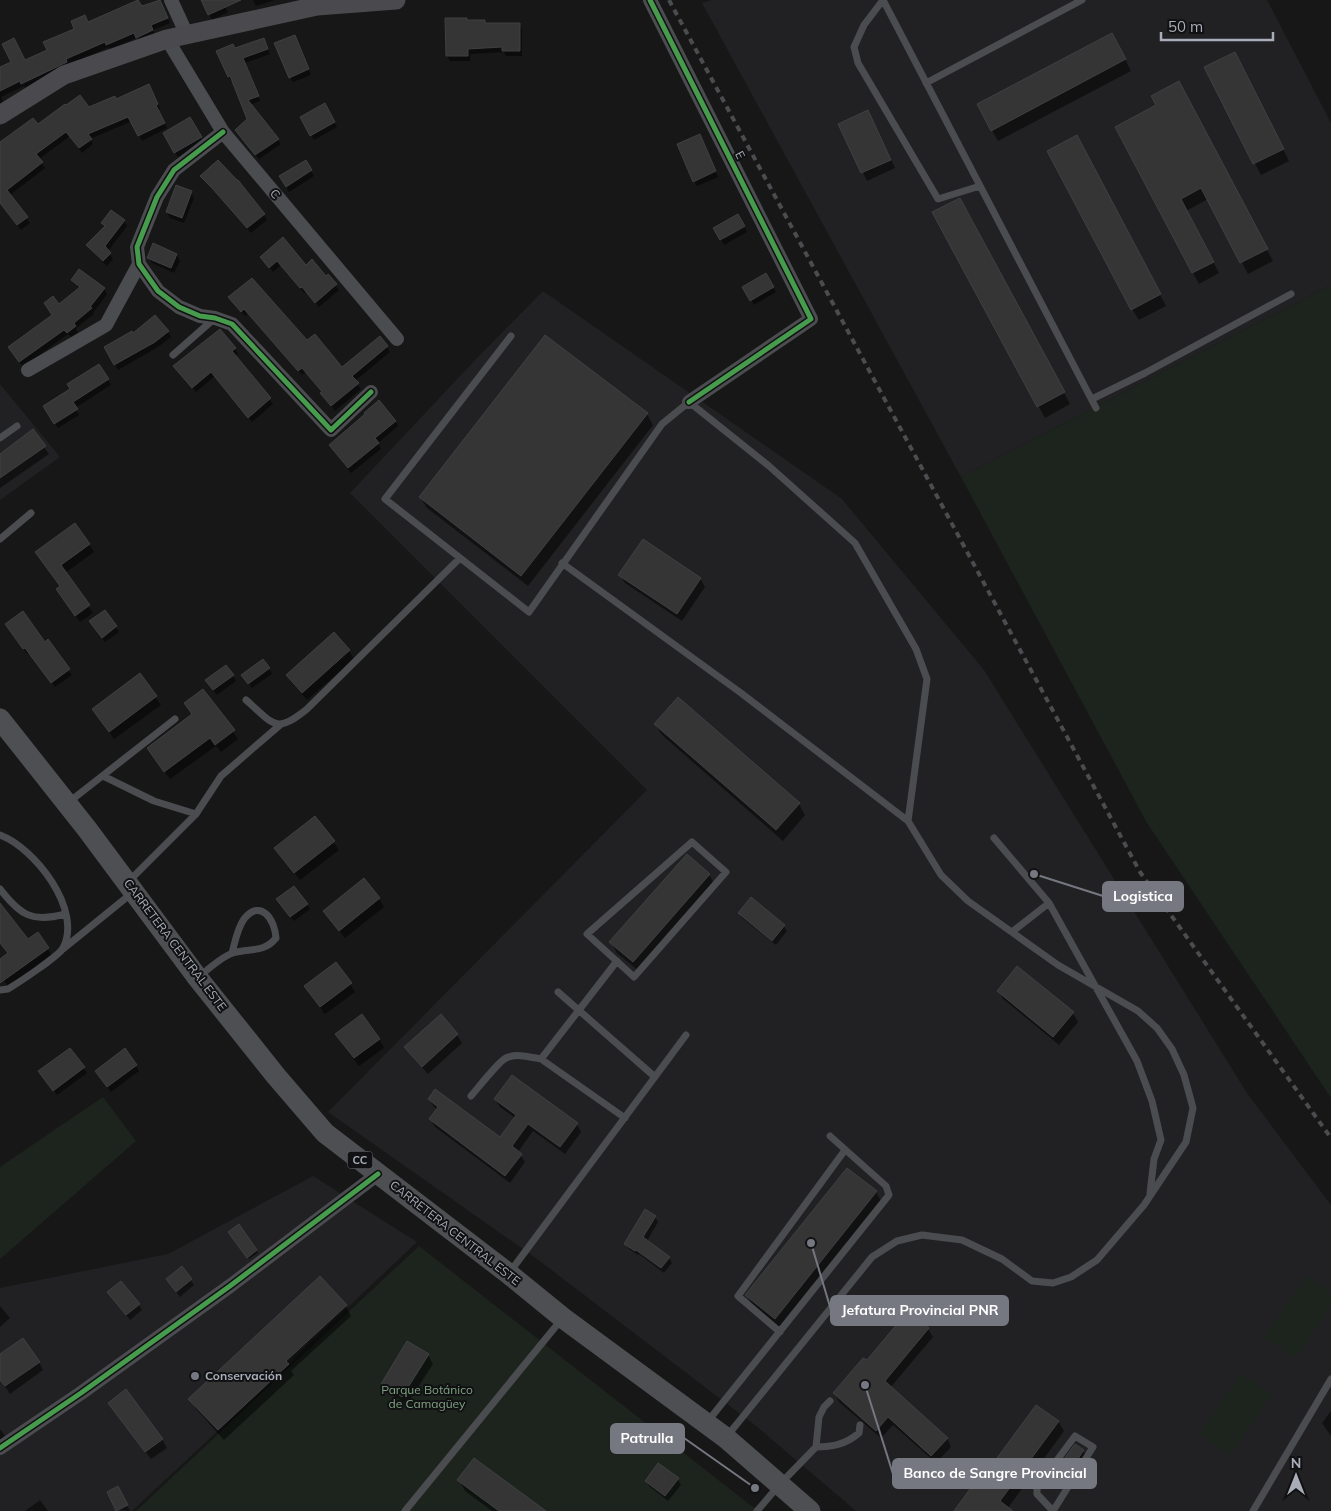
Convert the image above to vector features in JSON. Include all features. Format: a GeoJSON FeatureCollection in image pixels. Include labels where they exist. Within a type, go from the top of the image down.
{"type":"FeatureCollection","features":[{"type":"Feature","properties":{"kind":"main road","name":"CARRETERA CENTRAL ESTE"},"geometry":{"type":"LineString","coordinates":[[0,719],[67,804],[197,977],[276,1076],[325,1133],[509,1274],[563,1318],[726,1438],[810,1511]]}},
{"type":"Feature","properties":{"kind":"street"},"geometry":{"type":"LineString","coordinates":[[171,0],[186,35]]}},
{"type":"Feature","properties":{"kind":"street"},"geometry":{"type":"LineString","coordinates":[[0,115],[64,75],[167,39],[317,6],[396,0]]}},
{"type":"Feature","properties":{"kind":"street","name":"E"},"geometry":{"type":"LineString","coordinates":[[650,0],[812,319],[689,402]]}},
{"type":"Feature","properties":{"kind":"street","name":"C"},"geometry":{"type":"LineString","coordinates":[[167,39],[223,132],[397,339]]}},
{"type":"Feature","properties":{"kind":"street"},"geometry":{"type":"LineString","coordinates":[[223,132],[174,170],[161,190],[137,247],[139,264],[158,291],[179,307],[200,316],[215,318],[232,324],[331,430],[371,392]]}},
{"type":"Feature","properties":{"kind":"street"},"geometry":{"type":"LineString","coordinates":[[28,370],[106,325],[139,264]]}},
{"type":"Feature","properties":{"kind":"street"},"geometry":{"type":"LineString","coordinates":[[0,1448],[81,1393],[230,1286],[378,1174]]}},
{"type":"Feature","properties":{"kind":"lane"},"geometry":{"type":"LineString","coordinates":[[980,186],[938,200],[858,63],[854,47],[864,25],[883,0],[1096,408]]}},
{"type":"Feature","properties":{"kind":"lane"},"geometry":{"type":"LineString","coordinates":[[926,83],[1082,0]]}},
{"type":"Feature","properties":{"kind":"lane"},"geometry":{"type":"LineString","coordinates":[[1092,399],[1145,373],[1291,294]]}},
{"type":"Feature","properties":{"kind":"lane"},"geometry":{"type":"LineString","coordinates":[[174,355],[215,318]]}},
{"type":"Feature","properties":{"kind":"lane"},"geometry":{"type":"LineString","coordinates":[[511,336],[385,499],[529,612],[662,424],[689,402],[769,466],[855,543],[916,649],[927,679],[908,821]]}},
{"type":"Feature","properties":{"kind":"lane"},"geometry":{"type":"LineString","coordinates":[[0,438],[17,426]]}},
{"type":"Feature","properties":{"kind":"lane"},"geometry":{"type":"LineString","coordinates":[[0,539],[31,513]]}},
{"type":"Feature","properties":{"kind":"lane"},"geometry":{"type":"LineString","coordinates":[[0,990],[8,989],[62,950],[130,887],[196,814],[221,776],[280,725],[292,722],[307,709],[460,558]]}},
{"type":"Feature","properties":{"kind":"lane"},"geometry":{"type":"LineString","coordinates":[[562,563],[741,693],[908,821],[941,875],[968,900],[1058,965],[1138,1011],[1157,1028],[1172,1049],[1184,1075],[1193,1108],[1186,1142],[1150,1196],[1097,1260],[1071,1277],[1053,1283],[1032,1281],[1002,1260],[962,1240],[922,1236],[897,1242],[872,1258],[726,1438]]}},
{"type":"Feature","properties":{"kind":"lane"},"geometry":{"type":"LineString","coordinates":[[246,700],[270,722],[280,725]]}},
{"type":"Feature","properties":{"kind":"lane"},"geometry":{"type":"LineString","coordinates":[[67,804],[175,720]]}},
{"type":"Feature","properties":{"kind":"lane"},"geometry":{"type":"LineString","coordinates":[[103,776],[154,801],[196,814]]}},
{"type":"Feature","properties":{"kind":"lane"},"geometry":{"type":"LineString","coordinates":[[0,835],[19,845],[41,865],[59,893],[65,914],[67,935],[62,950]]}},
{"type":"Feature","properties":{"kind":"lane"},"geometry":{"type":"LineString","coordinates":[[994,838],[1049,903],[1137,1061],[1152,1101],[1161,1140],[1154,1159],[1150,1196]]}},
{"type":"Feature","properties":{"kind":"lane"},"geometry":{"type":"LineString","coordinates":[[692,842],[726,872],[634,977],[617,962],[587,934],[692,842]]}},
{"type":"Feature","properties":{"kind":"lane"},"geometry":{"type":"LineString","coordinates":[[0,889],[13,906],[25,914],[39,918],[51,918],[65,914]]}},
{"type":"Feature","properties":{"kind":"lane"},"geometry":{"type":"LineString","coordinates":[[1012,932],[1049,903]]}},
{"type":"Feature","properties":{"kind":"lane"},"geometry":{"type":"LineString","coordinates":[[197,977],[232,953],[264,948],[272,942],[276,938],[276,927],[271,918],[257,910],[250,914],[238,931],[232,953]]}},
{"type":"Feature","properties":{"kind":"lane"},"geometry":{"type":"LineString","coordinates":[[541,1059],[617,962]]}},
{"type":"Feature","properties":{"kind":"lane"},"geometry":{"type":"LineString","coordinates":[[558,992],[655,1077]]}},
{"type":"Feature","properties":{"kind":"lane"},"geometry":{"type":"LineString","coordinates":[[509,1274],[686,1035]]}},
{"type":"Feature","properties":{"kind":"lane"},"geometry":{"type":"LineString","coordinates":[[471,1096],[505,1059],[516,1056],[541,1059],[625,1118]]}},
{"type":"Feature","properties":{"kind":"lane"},"geometry":{"type":"LineString","coordinates":[[706,1423],[889,1194],[886,1186],[830,1136]]}},
{"type":"Feature","properties":{"kind":"lane"},"geometry":{"type":"LineString","coordinates":[[780,1332],[738,1296],[845,1150]]}},
{"type":"Feature","properties":{"kind":"lane"},"geometry":{"type":"LineString","coordinates":[[405,1511],[563,1318]]}},
{"type":"Feature","properties":{"kind":"lane"},"geometry":{"type":"LineString","coordinates":[[1253,1511],[1331,1380]]}},
{"type":"Feature","properties":{"kind":"lane"},"geometry":{"type":"LineString","coordinates":[[757,1511],[816,1447],[819,1417],[824,1406],[830,1401]]}},
{"type":"Feature","properties":{"kind":"lane"},"geometry":{"type":"LineString","coordinates":[[816,1447],[832,1447],[849,1441],[859,1433],[860,1425]]}},
{"type":"Feature","properties":{"kind":"lane"},"geometry":{"type":"LineString","coordinates":[[1075,1436],[1093,1447],[1055,1510],[1037,1494],[1037,1487],[1075,1436]]}},
{"type":"Feature","properties":{"kind":"shaded area"},"geometry":{"type":"Polygon","coordinates":[[[712,0],[1267,0],[1331,123],[1331,285],[961,477],[702,3],[712,0]]]}},
{"type":"Feature","properties":{"kind":"shaded area"},"geometry":{"type":"Polygon","coordinates":[[[543,291],[842,499],[984,670],[1247,1093],[1331,1205],[1331,1511],[856,1511],[756,1426],[537,1259],[328,1112],[647,790],[350,493],[543,291]]]}},
{"type":"Feature","properties":{"kind":"shaded area"},"geometry":{"type":"Polygon","coordinates":[[[0,384],[60,457],[0,500],[0,384]]]}},
{"type":"Feature","properties":{"kind":"shaded area"},"geometry":{"type":"Polygon","coordinates":[[[313,1176],[417,1242],[132,1511],[0,1511],[0,1288],[168,1254],[313,1176]]]}},
{"type":"Feature","properties":{"kind":"green space"},"geometry":{"type":"Polygon","coordinates":[[[1331,285],[1331,1098],[1147,823],[961,477],[1331,285]]]}},
{"type":"Feature","properties":{"kind":"green space"},"geometry":{"type":"Polygon","coordinates":[[[103,1097],[136,1141],[0,1259],[0,1167],[103,1097]]]}},
{"type":"Feature","properties":{"kind":"green space","name":"Parque Botánico de Camagüey"},"geometry":{"type":"Polygon","coordinates":[[[419,1246],[758,1511],[136,1511],[419,1246]]]}},
{"type":"Feature","properties":{"kind":"green space"},"geometry":{"type":"Polygon","coordinates":[[[1307,1276],[1331,1292],[1331,1306],[1295,1358],[1264,1337],[1307,1276]]]}},
{"type":"Feature","properties":{"kind":"green space"},"geometry":{"type":"Polygon","coordinates":[[[1242,1373],[1272,1394],[1230,1455],[1199,1434],[1242,1373]]]}},
{"type":"Feature","properties":{"kind":"building"},"geometry":{"type":"Polygon","coordinates":[[[138,0],[142,6],[160,0],[168,18],[151,25],[153,30],[136,38],[134,33],[106,45],[105,42],[66,59],[67,62],[21,84],[20,81],[0,91],[0,67],[11,62],[2,44],[14,38],[25,60],[47,50],[43,42],[74,29],[71,21],[85,15],[88,22],[138,0]]]}},
{"type":"Feature","properties":{"kind":"building"},"geometry":{"type":"Polygon","coordinates":[[[201,0],[241,0],[208,15],[201,0]]]}},
{"type":"Feature","properties":{"kind":"building"},"geometry":{"type":"Polygon","coordinates":[[[445,18],[485,20],[485,23],[520,23],[520,51],[502,51],[502,47],[468,49],[468,56],[446,56],[445,18]]]}},
{"type":"Feature","properties":{"kind":"building"},"geometry":{"type":"Polygon","coordinates":[[[1112,33],[1126,59],[991,131],[977,104],[1112,33]]]}},
{"type":"Feature","properties":{"kind":"building"},"geometry":{"type":"Polygon","coordinates":[[[295,35],[309,69],[289,78],[274,43],[295,35]]]}},
{"type":"Feature","properties":{"kind":"building"},"geometry":{"type":"Polygon","coordinates":[[[264,38],[268,49],[243,58],[259,96],[248,100],[279,139],[255,155],[235,130],[247,119],[230,76],[228,77],[216,51],[233,44],[235,48],[264,38]]]}},
{"type":"Feature","properties":{"kind":"building"},"geometry":{"type":"Polygon","coordinates":[[[1235,52],[1284,149],[1253,164],[1204,67],[1235,52]]]}},
{"type":"Feature","properties":{"kind":"building"},"geometry":{"type":"Polygon","coordinates":[[[1179,81],[1268,249],[1240,263],[1201,188],[1181,199],[1214,262],[1192,273],[1115,127],[1156,105],[1151,96],[1179,81]]]}},
{"type":"Feature","properties":{"kind":"building"},"geometry":{"type":"Polygon","coordinates":[[[149,84],[165,123],[138,136],[128,117],[88,134],[92,139],[79,148],[66,132],[36,154],[43,162],[7,190],[28,217],[17,225],[0,203],[0,142],[33,118],[38,124],[80,95],[89,107],[115,96],[116,99],[149,84]]]}},
{"type":"Feature","properties":{"kind":"building"},"geometry":{"type":"Polygon","coordinates":[[[325,103],[335,122],[310,136],[300,117],[325,103]]]}},
{"type":"Feature","properties":{"kind":"building"},"geometry":{"type":"Polygon","coordinates":[[[868,110],[891,160],[861,173],[838,124],[868,110]]]}},
{"type":"Feature","properties":{"kind":"building"},"geometry":{"type":"Polygon","coordinates":[[[190,117],[202,137],[174,153],[163,133],[190,117]]]}},
{"type":"Feature","properties":{"kind":"building"},"geometry":{"type":"Polygon","coordinates":[[[700,134],[716,171],[693,182],[677,144],[700,134]]]}},
{"type":"Feature","properties":{"kind":"building"},"geometry":{"type":"Polygon","coordinates":[[[1077,135],[1161,294],[1131,310],[1047,151],[1077,135]]]}},
{"type":"Feature","properties":{"kind":"building"},"geometry":{"type":"Polygon","coordinates":[[[218,160],[238,180],[265,214],[247,228],[200,176],[218,160]]]}},
{"type":"Feature","properties":{"kind":"building"},"geometry":{"type":"Polygon","coordinates":[[[306,160],[312,170],[286,187],[279,176],[306,160]]]}},
{"type":"Feature","properties":{"kind":"building"},"geometry":{"type":"Polygon","coordinates":[[[176,185],[192,191],[182,218],[166,212],[176,185]]]}},
{"type":"Feature","properties":{"kind":"building"},"geometry":{"type":"Polygon","coordinates":[[[960,198],[1065,392],[1037,407],[932,212],[960,198]]]}},
{"type":"Feature","properties":{"kind":"building"},"geometry":{"type":"Polygon","coordinates":[[[111,210],[125,220],[105,246],[111,253],[103,261],[86,245],[105,226],[101,223],[111,210]]]}},
{"type":"Feature","properties":{"kind":"building"},"geometry":{"type":"Polygon","coordinates":[[[738,214],[745,226],[720,240],[713,228],[738,214]]]}},
{"type":"Feature","properties":{"kind":"building"},"geometry":{"type":"Polygon","coordinates":[[[283,237],[306,265],[312,259],[326,276],[328,274],[337,284],[315,303],[277,261],[269,268],[260,257],[283,237]]]}},
{"type":"Feature","properties":{"kind":"building"},"geometry":{"type":"Polygon","coordinates":[[[153,243],[177,254],[171,268],[147,258],[153,243]]]}},
{"type":"Feature","properties":{"kind":"building"},"geometry":{"type":"Polygon","coordinates":[[[79,269],[105,288],[90,307],[92,308],[74,323],[76,326],[67,333],[64,330],[19,362],[8,347],[52,315],[44,303],[53,296],[59,304],[80,287],[71,280],[79,269]]]}},
{"type":"Feature","properties":{"kind":"building"},"geometry":{"type":"Polygon","coordinates":[[[766,273],[774,287],[750,301],[742,287],[766,273]]]}},
{"type":"Feature","properties":{"kind":"building"},"geometry":{"type":"Polygon","coordinates":[[[252,278],[307,340],[315,334],[342,367],[380,336],[388,346],[352,376],[359,383],[331,406],[302,368],[298,371],[244,309],[241,312],[228,297],[252,278]]]}},
{"type":"Feature","properties":{"kind":"building"},"geometry":{"type":"Polygon","coordinates":[[[155,315],[169,331],[155,342],[114,365],[104,347],[132,331],[133,333],[155,315]]]}},
{"type":"Feature","properties":{"kind":"building"},"geometry":{"type":"Polygon","coordinates":[[[220,329],[236,348],[232,351],[271,398],[248,418],[211,372],[192,388],[173,366],[220,329]]]}},
{"type":"Feature","properties":{"kind":"building"},"geometry":{"type":"Polygon","coordinates":[[[545,335],[648,413],[521,576],[419,497],[545,335]]]}},
{"type":"Feature","properties":{"kind":"building"},"geometry":{"type":"Polygon","coordinates":[[[99,364],[109,379],[73,402],[78,409],[54,424],[43,406],[70,389],[67,384],[99,364]]]}},
{"type":"Feature","properties":{"kind":"building"},"geometry":{"type":"Polygon","coordinates":[[[379,400],[396,421],[375,438],[379,443],[348,468],[329,445],[379,400]]]}},
{"type":"Feature","properties":{"kind":"building"},"geometry":{"type":"Polygon","coordinates":[[[33,429],[46,446],[0,478],[0,454],[33,429]]]}},
{"type":"Feature","properties":{"kind":"building"},"geometry":{"type":"Polygon","coordinates":[[[75,523],[90,544],[61,565],[90,605],[75,616],[56,589],[60,586],[35,552],[75,523]]]}},
{"type":"Feature","properties":{"kind":"building"},"geometry":{"type":"Polygon","coordinates":[[[643,539],[701,578],[677,614],[618,575],[643,539]]]}},
{"type":"Feature","properties":{"kind":"building"},"geometry":{"type":"Polygon","coordinates":[[[105,610],[117,626],[102,638],[89,621],[105,610]]]}},
{"type":"Feature","properties":{"kind":"building"},"geometry":{"type":"Polygon","coordinates":[[[23,611],[45,642],[48,639],[70,669],[51,683],[5,624],[23,611]]]}},
{"type":"Feature","properties":{"kind":"building"},"geometry":{"type":"Polygon","coordinates":[[[334,632],[350,650],[302,693],[286,675],[334,632]]]}},
{"type":"Feature","properties":{"kind":"building"},"geometry":{"type":"Polygon","coordinates":[[[263,659],[270,668],[248,684],[241,675],[263,659]]]}},
{"type":"Feature","properties":{"kind":"building"},"geometry":{"type":"Polygon","coordinates":[[[226,665],[234,675],[213,690],[205,680],[226,665]]]}},
{"type":"Feature","properties":{"kind":"building"},"geometry":{"type":"Polygon","coordinates":[[[140,673],[157,696],[109,732],[92,709],[140,673]]]}},
{"type":"Feature","properties":{"kind":"building"},"geometry":{"type":"Polygon","coordinates":[[[203,689],[235,730],[215,745],[210,738],[164,772],[147,748],[192,714],[184,703],[203,689]]]}},
{"type":"Feature","properties":{"kind":"building"},"geometry":{"type":"Polygon","coordinates":[[[678,697],[800,803],[776,830],[654,724],[678,697]]]}},
{"type":"Feature","properties":{"kind":"building"},"geometry":{"type":"Polygon","coordinates":[[[315,816],[335,841],[294,873],[274,848],[315,816]]]}},
{"type":"Feature","properties":{"kind":"building"},"geometry":{"type":"Polygon","coordinates":[[[687,854],[710,874],[633,962],[609,942],[687,854]]]}},
{"type":"Feature","properties":{"kind":"building"},"geometry":{"type":"Polygon","coordinates":[[[364,878],[380,898],[339,931],[323,911],[364,878]]]}},
{"type":"Feature","properties":{"kind":"building"},"geometry":{"type":"Polygon","coordinates":[[[294,886],[308,904],[290,917],[276,899],[294,886]]]}},
{"type":"Feature","properties":{"kind":"building"},"geometry":{"type":"Polygon","coordinates":[[[751,897],[785,925],[772,941],[738,913],[751,897]]]}},
{"type":"Feature","properties":{"kind":"building"},"geometry":{"type":"Polygon","coordinates":[[[0,903],[28,939],[38,932],[49,948],[0,983],[0,959],[8,953],[0,943],[0,903]]]}},
{"type":"Feature","properties":{"kind":"building"},"geometry":{"type":"Polygon","coordinates":[[[336,962],[352,983],[320,1007],[304,986],[336,962]]]}},
{"type":"Feature","properties":{"kind":"building"},"geometry":{"type":"Polygon","coordinates":[[[1017,966],[1074,1012],[1053,1037],[997,991],[1017,966]]]}},
{"type":"Feature","properties":{"kind":"building"},"geometry":{"type":"Polygon","coordinates":[[[362,1014],[380,1039],[354,1058],[335,1034],[362,1014]]]}},
{"type":"Feature","properties":{"kind":"building"},"geometry":{"type":"Polygon","coordinates":[[[441,1014],[458,1034],[422,1067],[404,1047],[441,1014]]]}},
{"type":"Feature","properties":{"kind":"building"},"geometry":{"type":"Polygon","coordinates":[[[70,1048],[85,1067],[53,1091],[38,1071],[70,1048]]]}},
{"type":"Feature","properties":{"kind":"building"},"geometry":{"type":"Polygon","coordinates":[[[125,1048],[137,1065],[107,1087],[95,1071],[125,1048]]]}},
{"type":"Feature","properties":{"kind":"building"},"geometry":{"type":"Polygon","coordinates":[[[512,1075],[578,1123],[560,1147],[528,1124],[512,1146],[522,1154],[505,1176],[429,1119],[438,1107],[428,1099],[435,1089],[500,1137],[516,1115],[494,1099],[512,1075]]]}},
{"type":"Feature","properties":{"kind":"building"},"geometry":{"type":"Polygon","coordinates":[[[847,1168],[877,1191],[775,1319],[745,1295],[847,1168]]]}},
{"type":"Feature","properties":{"kind":"building"},"geometry":{"type":"Polygon","coordinates":[[[645,1209],[656,1216],[643,1237],[670,1257],[661,1268],[624,1244],[645,1209]]]}},
{"type":"Feature","properties":{"kind":"building"},"geometry":{"type":"Polygon","coordinates":[[[239,1224],[257,1250],[247,1258],[228,1232],[239,1224]]]}},
{"type":"Feature","properties":{"kind":"building"},"geometry":{"type":"Polygon","coordinates":[[[182,1266],[192,1279],[176,1292],[166,1279],[182,1266]]]}},
{"type":"Feature","properties":{"kind":"building"},"geometry":{"type":"Polygon","coordinates":[[[320,1276],[347,1305],[286,1361],[289,1364],[218,1430],[188,1399],[320,1276]]]}},
{"type":"Feature","properties":{"kind":"building"},"geometry":{"type":"Polygon","coordinates":[[[121,1281],[140,1304],[126,1315],[107,1292],[121,1281]]]}},
{"type":"Feature","properties":{"kind":"building"},"geometry":{"type":"Polygon","coordinates":[[[908,1311],[929,1328],[885,1381],[948,1438],[931,1456],[888,1417],[876,1431],[833,1393],[863,1358],[867,1360],[908,1311]]]}},
{"type":"Feature","properties":{"kind":"building"},"geometry":{"type":"Polygon","coordinates":[[[23,1338],[40,1362],[5,1386],[0,1380],[0,1354],[23,1338]]]}},
{"type":"Feature","properties":{"kind":"building"},"geometry":{"type":"Polygon","coordinates":[[[407,1341],[429,1354],[402,1397],[381,1384],[407,1341]]]}},
{"type":"Feature","properties":{"kind":"building"},"geometry":{"type":"Polygon","coordinates":[[[126,1389],[163,1439],[145,1452],[108,1403],[126,1389]]]}},
{"type":"Feature","properties":{"kind":"building"},"geometry":{"type":"Polygon","coordinates":[[[1036,1405],[1059,1421],[1000,1501],[1013,1511],[954,1511],[975,1482],[978,1484],[1036,1405]]]}},
{"type":"Feature","properties":{"kind":"building"},"geometry":{"type":"Polygon","coordinates":[[[1075,1444],[1084,1450],[1061,1483],[1052,1476],[1075,1444]]]}},
{"type":"Feature","properties":{"kind":"building"},"geometry":{"type":"Polygon","coordinates":[[[474,1458],[546,1511],[499,1511],[457,1480],[474,1458]]]}},
{"type":"Feature","properties":{"kind":"building"},"geometry":{"type":"Polygon","coordinates":[[[658,1463],[679,1478],[665,1496],[645,1481],[658,1463]]]}},
{"type":"Feature","properties":{"kind":"building"},"geometry":{"type":"Polygon","coordinates":[[[118,1486],[128,1505],[116,1511],[107,1492],[118,1486]]]}},
{"type":"Feature","properties":{"kind":"railway"},"geometry":{"type":"LineString","coordinates":[[669,0],[1140,872],[1331,1138]]}},
{"type":"Feature","properties":{"kind":"cycle path"},"geometry":{"type":"LineString","coordinates":[[650,0],[811,319],[689,402]]}},
{"type":"Feature","properties":{"kind":"cycle path"},"geometry":{"type":"LineString","coordinates":[[223,132],[174,170],[157,197],[137,247],[139,264],[158,291],[179,307],[200,316],[215,318],[232,324],[331,430],[371,392]]}},
{"type":"Feature","properties":{"kind":"cycle path"},"geometry":{"type":"LineString","coordinates":[[0,1448],[81,1393],[230,1286],[378,1174]]}},
{"type":"Feature","properties":{"kind":"place","name":"Logistica"},"geometry":{"type":"Point","coordinates":[1034,874]}},
{"type":"Feature","properties":{"kind":"place","name":"Jefatura Provincial PNR"},"geometry":{"type":"Point","coordinates":[811,1243]}},
{"type":"Feature","properties":{"kind":"place","name":"Conservación"},"geometry":{"type":"Point","coordinates":[195,1376]}},
{"type":"Feature","properties":{"kind":"place","name":"Banco de Sangre Provincial"},"geometry":{"type":"Point","coordinates":[865,1385]}},
{"type":"Feature","properties":{"kind":"place","name":"Patrulla"},"geometry":{"type":"Point","coordinates":[755,1488]}}]}
